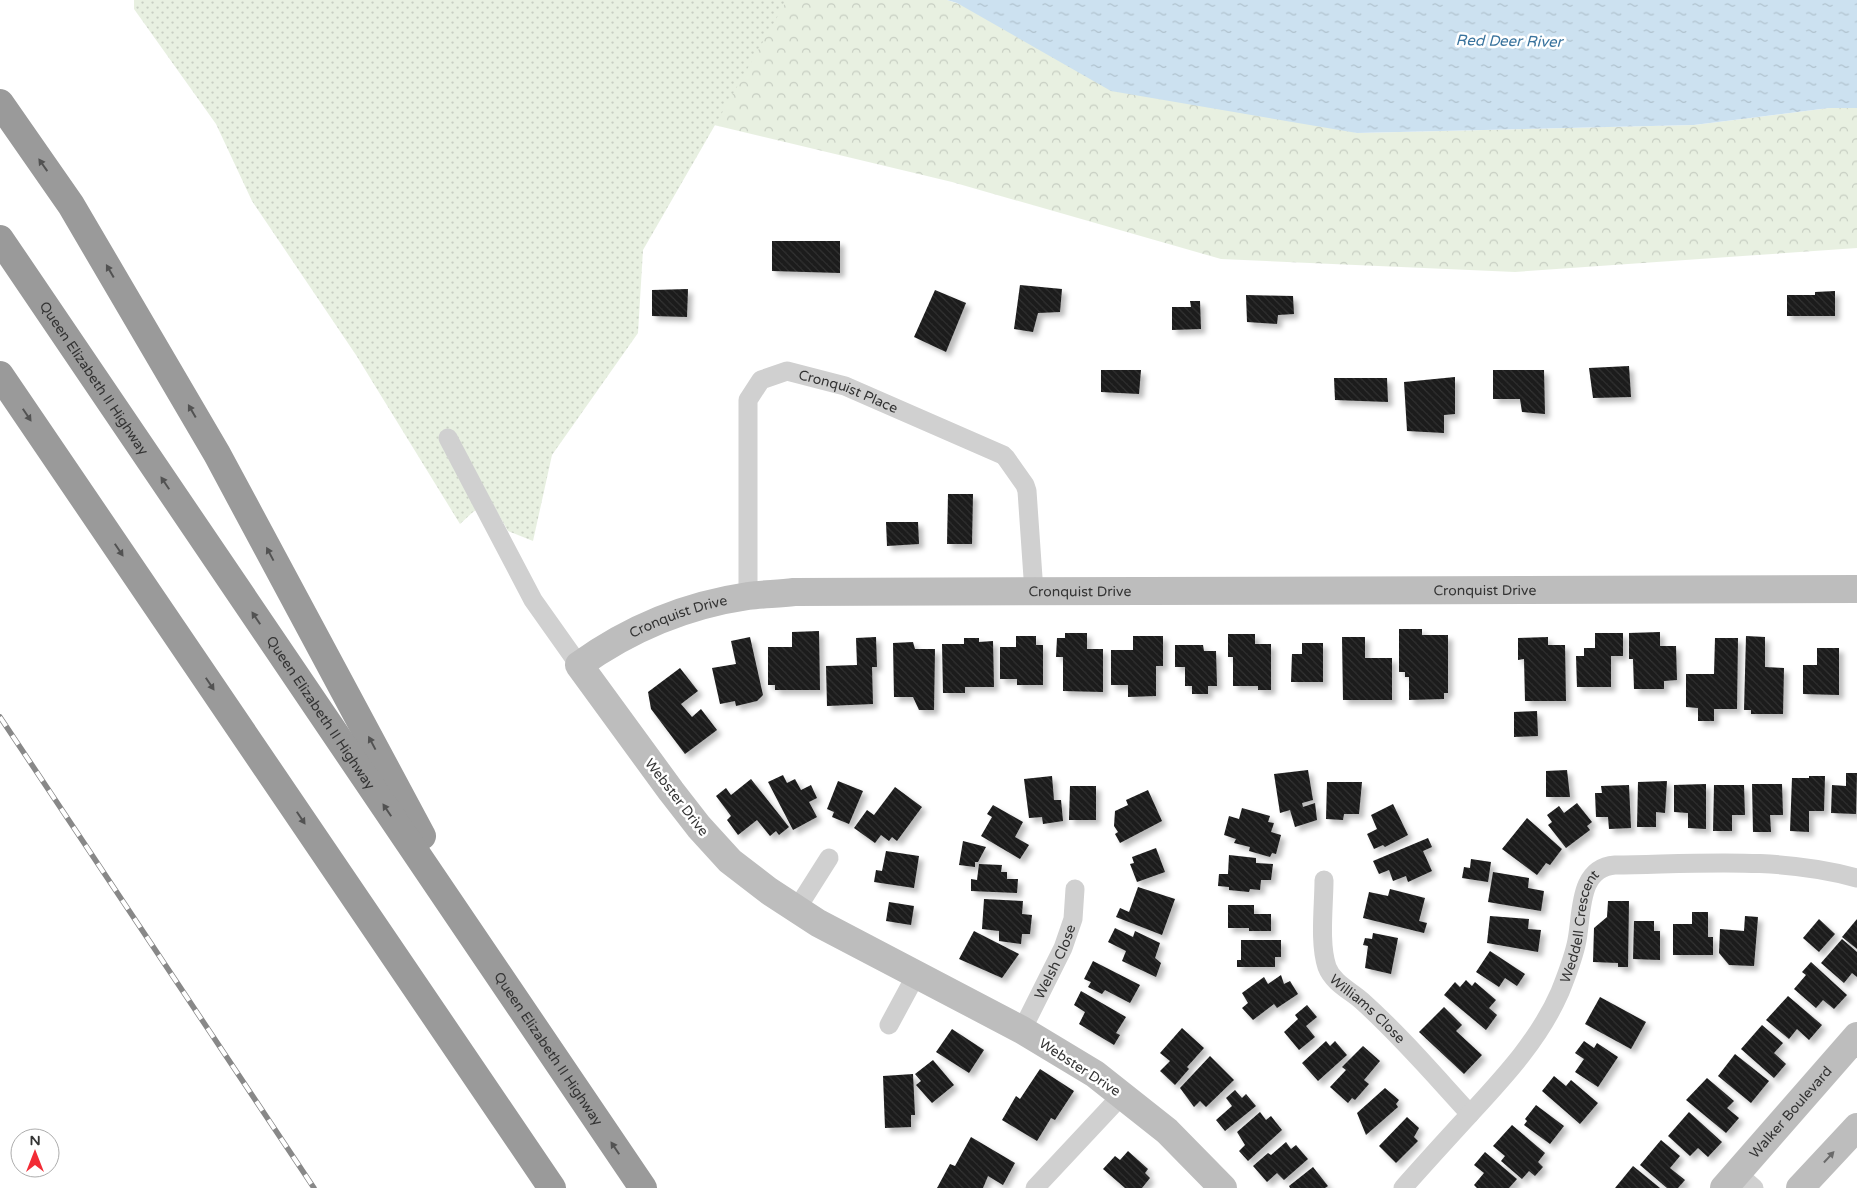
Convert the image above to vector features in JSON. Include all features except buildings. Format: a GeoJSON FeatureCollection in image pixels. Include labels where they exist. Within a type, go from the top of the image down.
{"type":"FeatureCollection","features":[{"type":"Feature","properties":{"kind":"highway"},"geometry":{"type":"LineString","coordinates":[[0,103],[71,205],[217,454],[495,971]]}},
{"type":"Feature","properties":{"kind":"highway","name":"Queen Elizabeth II Highway"},"geometry":{"type":"LineString","coordinates":[[0,239],[642,1188]]}},
{"type":"Feature","properties":{"kind":"highway"},"geometry":{"type":"LineString","coordinates":[[0,375],[552,1188]]}},
{"type":"Feature","properties":{"kind":"street","name":"Cronquist Place"},"geometry":{"type":"LineString","coordinates":[[748,596],[748,400],[761,380],[787,371],[845,386],[1006,458],[1025,485],[1027,491],[1034,592]]}},
{"type":"Feature","properties":{"kind":"street"},"geometry":{"type":"LineString","coordinates":[[448,438],[533,600],[579,665]]}},
{"type":"Feature","properties":{"kind":"street","name":"Cronquist Drive"},"geometry":{"type":"LineString","coordinates":[[579,665],[607,645],[654,622],[713,603],[748,596],[794,592],[1857,589]]}},
{"type":"Feature","properties":{"kind":"street","name":"Webster Drive"},"geometry":{"type":"LineString","coordinates":[[579,665],[699,827],[730,861],[796,910],[916,976],[1022,1030],[1095,1074],[1167,1131],[1223,1188]]}},
{"type":"Feature","properties":{"kind":"street"},"geometry":{"type":"LineString","coordinates":[[796,910],[829,858]]}},
{"type":"Feature","properties":{"kind":"street","name":"Weddell Crescent"},"geometry":{"type":"LineString","coordinates":[[1403,1188],[1504,1077],[1529,1046],[1545,1021],[1557,998],[1570,965],[1576,944],[1582,898],[1586,885],[1591,877],[1602,868],[1615,865],[1787,865],[1857,878]]}},
{"type":"Feature","properties":{"kind":"street","name":"Williams Close"},"geometry":{"type":"LineString","coordinates":[[1324,880],[1324,953],[1330,973],[1362,1000],[1470,1114]]}},
{"type":"Feature","properties":{"kind":"street","name":"Welsh Close"},"geometry":{"type":"LineString","coordinates":[[1022,1030],[1063,948],[1073,919],[1075,889]]}},
{"type":"Feature","properties":{"kind":"street"},"geometry":{"type":"LineString","coordinates":[[889,1024],[916,976]]}},
{"type":"Feature","properties":{"kind":"street","name":"Walker Boulevard"},"geometry":{"type":"LineString","coordinates":[[1738,1183],[1857,1036]]}},
{"type":"Feature","properties":{"kind":"street"},"geometry":{"type":"LineString","coordinates":[[1035,1188],[1122,1094]]}},
{"type":"Feature","properties":{"kind":"street"},"geometry":{"type":"LineString","coordinates":[[1800,1188],[1857,1127]]}},
{"type":"Feature","properties":{"kind":"green space"},"geometry":{"type":"Polygon","coordinates":[[[134,0],[787,0],[643,250],[638,333],[552,455],[533,541],[508,531],[491,501],[473,512],[460,524],[356,355],[252,201],[216,124],[134,9],[134,0]]]}},
{"type":"Feature","properties":{"kind":"green space"},"geometry":{"type":"Polygon","coordinates":[[[562,0],[947,0],[1357,133],[1694,125],[1829,108],[1857,108],[1857,248],[1515,272],[1221,259],[952,182],[714,125],[562,0]]]}},
{"type":"Feature","properties":{"kind":"water","name":"Red Deer River"},"geometry":{"type":"Polygon","coordinates":[[[947,0],[1857,0],[1857,108],[1829,108],[1694,125],[1357,133],[1111,91],[957,3],[947,0]]]}},
{"type":"Feature","properties":{"kind":"railway"},"geometry":{"type":"LineString","coordinates":[[0,717],[314,1188]]}}]}
